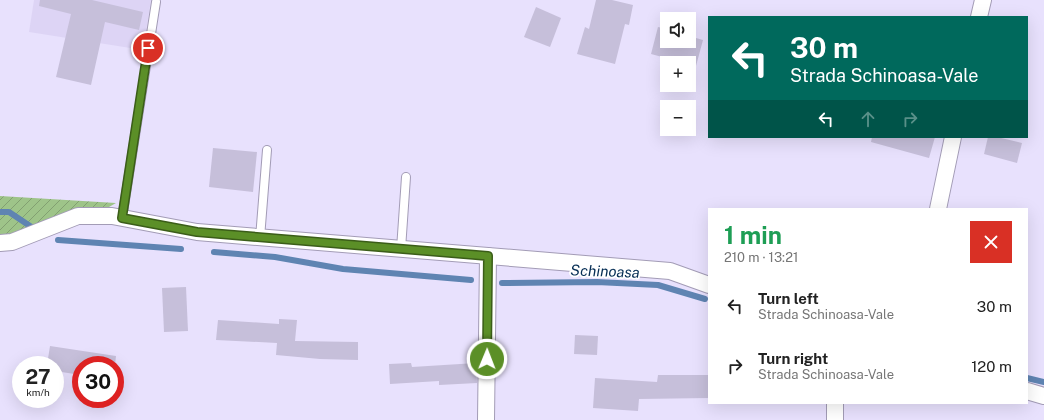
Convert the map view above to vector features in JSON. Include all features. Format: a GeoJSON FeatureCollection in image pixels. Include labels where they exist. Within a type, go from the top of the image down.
{"type":"FeatureCollection","features":[{"type":"Feature","properties":{"kind":"street"},"geometry":{"type":"LineString","coordinates":[[979,16],[983,0]]}},
{"type":"Feature","properties":{"kind":"street"},"geometry":{"type":"LineString","coordinates":[[938,208],[953,138]]}},
{"type":"Feature","properties":{"kind":"street"},"geometry":{"type":"LineString","coordinates":[[0,243],[12,242],[78,216],[112,216],[197,232],[670,271],[708,285]]}},
{"type":"Feature","properties":{"kind":"street"},"geometry":{"type":"LineString","coordinates":[[486,420],[488,256]]}},
{"type":"Feature","properties":{"kind":"street"},"geometry":{"type":"LineString","coordinates":[[1028,391],[1044,396]]}},
{"type":"Feature","properties":{"kind":"street"},"geometry":{"type":"LineString","coordinates":[[835,404],[835,420]]}},
{"type":"Feature","properties":{"kind":"lane"},"geometry":{"type":"LineString","coordinates":[[122,218],[156,2]]}},
{"type":"Feature","properties":{"kind":"lane"},"geometry":{"type":"LineString","coordinates":[[260,238],[267,150]]}},
{"type":"Feature","properties":{"kind":"lane"},"geometry":{"type":"LineString","coordinates":[[401,249],[406,177]]}},
{"type":"Feature","properties":{"kind":"shaded area"},"geometry":{"type":"Polygon","coordinates":[[[34,0],[151,0],[143,50],[29,32],[34,0]]]}},
{"type":"Feature","properties":{"kind":"green space"},"geometry":{"type":"Polygon","coordinates":[[[0,196],[116,203],[102,211],[60,214],[6,237],[0,237],[0,196]]]}},
{"type":"Feature","properties":{"kind":"building"},"geometry":{"type":"Polygon","coordinates":[[[40,0],[92,0],[143,12],[139,30],[105,22],[91,85],[56,77],[71,14],[39,6],[40,0]]]}},
{"type":"Feature","properties":{"kind":"building"},"geometry":{"type":"Polygon","coordinates":[[[596,0],[612,0],[633,5],[629,25],[625,24],[615,64],[577,54],[585,27],[589,29],[596,0]]]}},
{"type":"Feature","properties":{"kind":"building"},"geometry":{"type":"Polygon","coordinates":[[[536,7],[561,18],[550,47],[524,37],[536,7]]]}},
{"type":"Feature","properties":{"kind":"building"},"geometry":{"type":"Polygon","coordinates":[[[658,27],[660,27],[660,48],[696,48],[696,38],[703,40],[696,66],[696,56],[660,56],[651,54],[658,27]]]}},
{"type":"Feature","properties":{"kind":"building"},"geometry":{"type":"Polygon","coordinates":[[[872,138],[935,138],[929,158],[871,142],[872,138]]]}},
{"type":"Feature","properties":{"kind":"building"},"geometry":{"type":"Polygon","coordinates":[[[988,138],[1001,138],[1022,143],[1017,163],[984,154],[988,138]]]}},
{"type":"Feature","properties":{"kind":"building"},"geometry":{"type":"Polygon","coordinates":[[[213,148],[257,152],[253,192],[209,187],[213,148]]]}},
{"type":"Feature","properties":{"kind":"building"},"geometry":{"type":"Polygon","coordinates":[[[186,287],[188,331],[164,332],[162,288],[186,287]]]}},
{"type":"Feature","properties":{"kind":"building"},"geometry":{"type":"Polygon","coordinates":[[[279,319],[297,320],[295,341],[358,342],[358,360],[320,359],[276,355],[277,343],[216,340],[218,320],[279,324],[279,319]]]}},
{"type":"Feature","properties":{"kind":"building"},"geometry":{"type":"Polygon","coordinates":[[[575,335],[598,336],[597,355],[574,354],[575,335]]]}},
{"type":"Feature","properties":{"kind":"building"},"geometry":{"type":"Polygon","coordinates":[[[50,346],[116,356],[72,356],[72,374],[64,372],[64,356],[48,356],[50,346]]]}},
{"type":"Feature","properties":{"kind":"building"},"geometry":{"type":"Polygon","coordinates":[[[411,363],[412,367],[476,363],[477,383],[439,385],[439,381],[390,384],[389,364],[411,363]]]}},
{"type":"Feature","properties":{"kind":"building"},"geometry":{"type":"Polygon","coordinates":[[[658,375],[708,375],[708,398],[639,399],[638,411],[593,408],[595,378],[657,382],[658,375]]]}},
{"type":"Feature","properties":{"kind":"waterway","name":"Schinoasa"},"geometry":{"type":"LineString","coordinates":[[0,212],[9,212],[36,230]]}},
{"type":"Feature","properties":{"kind":"waterway","name":"Schinoasa"},"geometry":{"type":"LineString","coordinates":[[58,240],[181,249]]}},
{"type":"Feature","properties":{"kind":"waterway","name":"Schinoasa"},"geometry":{"type":"LineString","coordinates":[[214,252],[275,257],[343,269],[471,280]]}},
{"type":"Feature","properties":{"kind":"waterway","name":"Schinoasa"},"geometry":{"type":"LineString","coordinates":[[502,283],[597,282],[658,285],[705,299]]}},
{"type":"Feature","properties":{"kind":"waterway","name":"Schinoasa"},"geometry":{"type":"LineString","coordinates":[[1028,378],[1044,382]]}},
{"type":"Feature","properties":{"kind":"route"},"geometry":{"type":"LineString","coordinates":[[148,48],[122,218],[197,232],[488,256],[487,359]]}}]}
